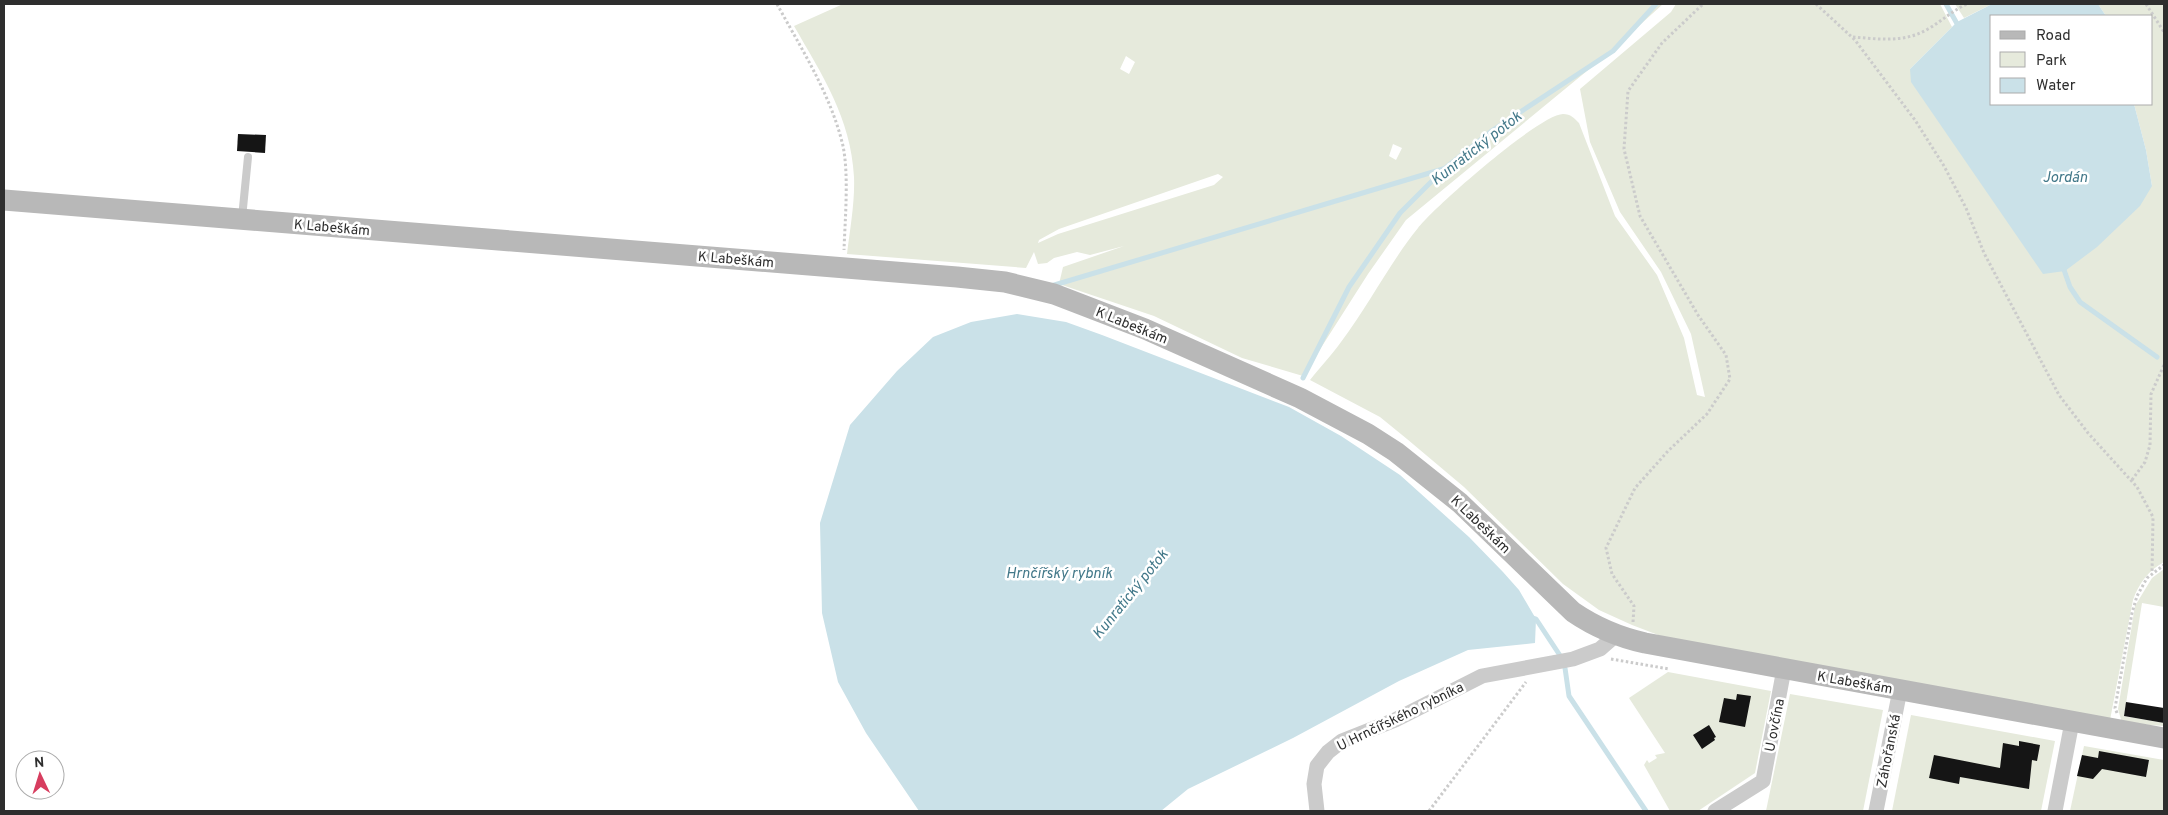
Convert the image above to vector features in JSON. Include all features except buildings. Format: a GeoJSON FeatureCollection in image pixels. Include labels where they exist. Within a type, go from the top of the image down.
{"type":"FeatureCollection","features":[{"type":"Feature","properties":{"kind":"street","name":"K Labeškám"},"geometry":{"type":"LineString","coordinates":[[4,200],[1005,282],[1046,291],[1145,329],[1300,398],[1368,434],[1396,452],[1460,503],[1573,612],[1589,624],[1620,637],[1784,669],[2164,738]]}},
{"type":"Feature","properties":{"kind":"street","name":"U Hrnčířského rybníka"},"geometry":{"type":"LineString","coordinates":[[1317,811],[1314,784],[1317,766],[1328,752],[1342,741],[1395,720],[1482,676],[1573,659],[1600,649],[1620,637]]}},
{"type":"Feature","properties":{"kind":"street","name":"U ovčína"},"geometry":{"type":"LineString","coordinates":[[1715,811],[1763,781],[1784,669]]}},
{"type":"Feature","properties":{"kind":"street","name":"Záhořanská"},"geometry":{"type":"LineString","coordinates":[[1876,811],[1900,690]]}},
{"type":"Feature","properties":{"kind":"street"},"geometry":{"type":"LineString","coordinates":[[2055,811],[2072,722]]}},
{"type":"Feature","properties":{"kind":"lane"},"geometry":{"type":"LineString","coordinates":[[242,220],[248,157]]}},
{"type":"Feature","properties":{"kind":"path"},"geometry":{"type":"LineString","coordinates":[[777,4],[833,111],[844,148],[846,196],[843,268]]}},
{"type":"Feature","properties":{"kind":"path"},"geometry":{"type":"LineString","coordinates":[[1620,637],[1634,620],[1634,606],[1612,574],[1606,548],[1635,488],[1668,451],[1707,414],[1730,379],[1726,355],[1698,315],[1640,216],[1624,149],[1628,90],[1662,43],[1703,4]]}},
{"type":"Feature","properties":{"kind":"path"},"geometry":{"type":"LineString","coordinates":[[1816,4],[1852,37],[1885,78],[1944,166],[1966,208],[1984,253],[2058,395],[2088,432],[2132,480],[2153,517],[2152,573]]}},
{"type":"Feature","properties":{"kind":"path"},"geometry":{"type":"LineString","coordinates":[[1852,37],[1885,40],[1907,38],[1927,30],[1968,4]]}},
{"type":"Feature","properties":{"kind":"path"},"geometry":{"type":"LineString","coordinates":[[2146,4],[2164,32]]}},
{"type":"Feature","properties":{"kind":"path"},"geometry":{"type":"LineString","coordinates":[[2132,480],[2145,462],[2150,445],[2151,394],[2164,365]]}},
{"type":"Feature","properties":{"kind":"path"},"geometry":{"type":"LineString","coordinates":[[2117,730],[2119,720],[2115,708],[2132,614],[2140,588],[2152,573],[2164,565]]}},
{"type":"Feature","properties":{"kind":"path"},"geometry":{"type":"LineString","coordinates":[[1600,649],[1608,659],[1669,669]]}},
{"type":"Feature","properties":{"kind":"path"},"geometry":{"type":"LineString","coordinates":[[1429,811],[1539,666]]}},
{"type":"Feature","properties":{"kind":"green space"},"geometry":{"type":"Polygon","coordinates":[[[843,4],[1663,4],[1610,52],[1406,220],[1368,274],[1303,376],[1242,358],[1154,316],[1059,284],[1063,267],[1124,246],[1090,255],[1077,252],[1054,258],[1047,263],[1038,264],[1034,252],[1026,268],[847,254],[854,186],[852,156],[841,116],[833,98],[794,26],[843,4]],[[1126,56],[1120,69],[1129,74],[1135,62],[1126,56]],[[1393,144],[1389,156],[1396,160],[1402,148],[1393,144]],[[1218,174],[1059,229],[1039,240],[1038,243],[1058,234],[1214,185],[1223,177],[1218,174]]]}},
{"type":"Feature","properties":{"kind":"green space"},"geometry":{"type":"Polygon","coordinates":[[[1676,4],[1940,4],[1952,27],[1910,69],[2152,186],[2146,150],[2134,105],[2153,105],[2153,15],[2105,15],[2098,4],[2164,4],[2164,562],[2153,569],[2145,578],[2133,600],[2110,720],[1674,641],[1632,625],[1599,610],[1563,584],[1464,487],[1380,417],[1310,380],[1334,352],[1398,256],[1428,217],[1444,201],[1511,145],[1551,118],[1566,114],[1579,123],[1615,216],[1657,275],[1684,338],[1697,395],[1705,397],[1691,334],[1661,272],[1620,212],[1590,142],[1580,89],[1671,12],[1676,4]]]}},
{"type":"Feature","properties":{"kind":"green space"},"geometry":{"type":"Polygon","coordinates":[[[1955,4],[1992,4],[1964,18],[1955,4]]]}},
{"type":"Feature","properties":{"kind":"green space"},"geometry":{"type":"Polygon","coordinates":[[[2164,569],[2164,607],[2142,603],[2124,716],[2164,723],[2164,726],[2122,723],[2118,709],[2135,606],[2152,578],[2164,569]]]}},
{"type":"Feature","properties":{"kind":"green space"},"geometry":{"type":"Polygon","coordinates":[[[1668,672],[1771,691],[1755,773],[1698,811],[1670,811],[1644,765],[1647,760],[1649,763],[1657,758],[1655,755],[1665,753],[1629,698],[1668,672]]]}},
{"type":"Feature","properties":{"kind":"green space"},"geometry":{"type":"Polygon","coordinates":[[[1790,694],[1883,710],[1863,811],[1766,811],[1790,694]]]}},
{"type":"Feature","properties":{"kind":"green space"},"geometry":{"type":"Polygon","coordinates":[[[1911,715],[2055,741],[2041,811],[1892,811],[1911,715]]]}},
{"type":"Feature","properties":{"kind":"green space"},"geometry":{"type":"Polygon","coordinates":[[[2084,746],[2164,760],[2164,811],[2070,811],[2084,746]]]}},
{"type":"Feature","properties":{"kind":"water","name":"Jordán"},"geometry":{"type":"Polygon","coordinates":[[[1992,4],[2098,4],[2105,15],[1990,15],[1990,105],[2134,105],[2146,150],[2152,186],[2140,206],[2097,247],[2065,271],[2043,274],[1911,82],[1910,69],[1957,22],[1992,4]]]}},
{"type":"Feature","properties":{"kind":"water","name":"Hrnčířský rybník"},"geometry":{"type":"Polygon","coordinates":[[[1017,314],[1066,322],[1102,335],[1289,407],[1341,436],[1400,475],[1469,537],[1503,572],[1519,590],[1536,619],[1535,643],[1468,650],[1399,681],[1293,738],[1188,789],[1161,811],[919,811],[866,733],[838,682],[822,613],[820,523],[850,425],[897,371],[933,337],[971,322],[1017,314]]]}},
{"type":"Feature","properties":{"kind":"waterway","name":"Kunratický potok"},"geometry":{"type":"LineString","coordinates":[[1303,378],[1349,287],[1400,213],[1444,169],[1493,130],[1613,51],[1656,4]]}},
{"type":"Feature","properties":{"kind":"waterway"},"geometry":{"type":"LineString","coordinates":[[1946,4],[1960,29]]}},
{"type":"Feature","properties":{"kind":"waterway"},"geometry":{"type":"LineString","coordinates":[[1051,286],[1443,169]]}},
{"type":"Feature","properties":{"kind":"waterway"},"geometry":{"type":"LineString","coordinates":[[2063,267],[2070,287],[2080,302],[2157,357]]}},
{"type":"Feature","properties":{"kind":"waterway"},"geometry":{"type":"LineString","coordinates":[[1530,617],[1536,619],[1561,657]]}},
{"type":"Feature","properties":{"kind":"waterway"},"geometry":{"type":"LineString","coordinates":[[1565,668],[1569,696],[1646,811]]}}]}
